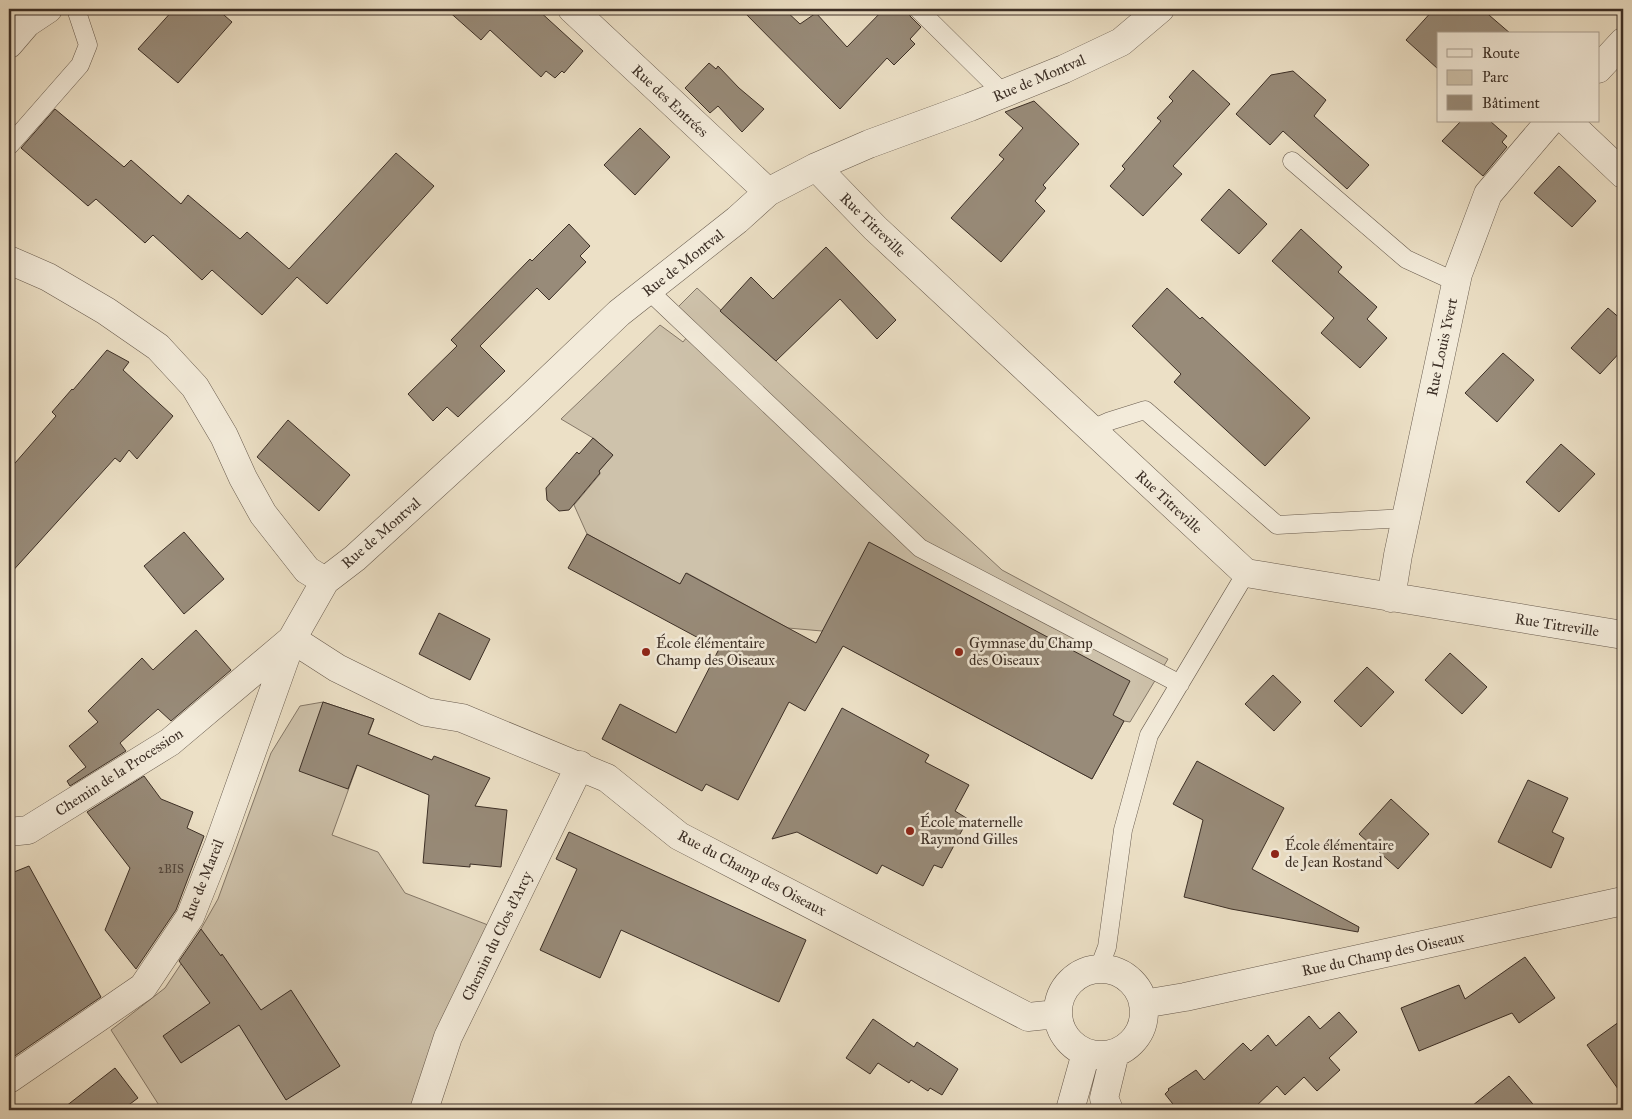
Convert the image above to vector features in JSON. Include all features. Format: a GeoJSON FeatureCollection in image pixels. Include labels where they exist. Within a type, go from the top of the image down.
{"type":"FeatureCollection","features":[{"type":"Feature","properties":{"kind":"street"},"geometry":{"type":"LineString","coordinates":[[9,44],[28,23],[48,9]]}},
{"type":"Feature","properties":{"kind":"street","name":"Rue des Entrées"},"geometry":{"type":"LineString","coordinates":[[572,9],[768,192]]}},
{"type":"Feature","properties":{"kind":"street","name":"Rue de Montval"},"geometry":{"type":"LineString","coordinates":[[292,639],[325,581],[355,558],[518,409],[619,313],[737,220],[768,192],[816,167],[869,144],[1064,70],[1121,42],[1160,9]]}},
{"type":"Feature","properties":{"kind":"street"},"geometry":{"type":"LineString","coordinates":[[1600,67],[1623,42]]}},
{"type":"Feature","properties":{"kind":"street","name":"Rue Louis Yvert"},"geometry":{"type":"LineString","coordinates":[[1391,598],[1456,282],[1488,194],[1549,122]]}},
{"type":"Feature","properties":{"kind":"street"},"geometry":{"type":"LineString","coordinates":[[1568,122],[1623,174]]}},
{"type":"Feature","properties":{"kind":"street","name":"Rue Titreville"},"geometry":{"type":"LineString","coordinates":[[816,167],[868,222],[1246,573],[1623,635]]}},
{"type":"Feature","properties":{"kind":"street"},"geometry":{"type":"LineString","coordinates":[[9,260],[48,277],[106,311],[158,347],[195,387],[224,436],[262,514],[307,570],[325,581]]}},
{"type":"Feature","properties":{"kind":"street","name":"Rue du Champ des Oiseaux"},"geometry":{"type":"LineString","coordinates":[[292,639],[337,668],[426,712],[462,718],[580,765],[607,778],[679,836],[1028,1017],[1058,1014]]}},
{"type":"Feature","properties":{"kind":"street","name":"Chemin de la Procession"},"geometry":{"type":"LineString","coordinates":[[9,832],[28,830],[170,742],[292,639]]}},
{"type":"Feature","properties":{"kind":"street","name":"Rue de Mareil"},"geometry":{"type":"LineString","coordinates":[[9,1079],[143,987],[190,917],[292,639]]}},
{"type":"Feature","properties":{"kind":"street","name":"Chemin du Clos d'Arcy"},"geometry":{"type":"LineString","coordinates":[[424,1110],[448,1037],[580,765]]}},
{"type":"Feature","properties":{"kind":"street","name":"Rue du Champ des Oiseaux"},"geometry":{"type":"LineString","coordinates":[[1143,1004],[1185,997],[1623,901]]}},
{"type":"Feature","properties":{"kind":"street"},"geometry":{"type":"LineString","coordinates":[[1099,968],[1123,974],[1139,992],[1143,1004],[1144,1016],[1141,1028],[1135,1039],[1126,1047],[1115,1052],[1101,1055],[1086,1053],[1075,1047],[1066,1038],[1060,1027],[1059,1001],[1064,988],[1085,971],[1099,968]]}},
{"type":"Feature","properties":{"kind":"street"},"geometry":{"type":"LineString","coordinates":[[1109,1110],[1104,1098],[1115,1052]]}},
{"type":"Feature","properties":{"kind":"street"},"geometry":{"type":"LineString","coordinates":[[1070,1110],[1086,1053]]}},
{"type":"Feature","properties":{"kind":"lane"},"geometry":{"type":"LineString","coordinates":[[9,146],[80,65],[88,45],[76,9]]}},
{"type":"Feature","properties":{"kind":"lane"},"geometry":{"type":"LineString","coordinates":[[918,9],[1004,94]]}},
{"type":"Feature","properties":{"kind":"lane"},"geometry":{"type":"LineString","coordinates":[[1292,161],[1406,259],[1456,282]]}},
{"type":"Feature","properties":{"kind":"lane"},"geometry":{"type":"LineString","coordinates":[[648,290],[920,548],[1180,684]]}},
{"type":"Feature","properties":{"kind":"lane"},"geometry":{"type":"LineString","coordinates":[[1092,429],[1145,410],[1277,525],[1406,518]]}},
{"type":"Feature","properties":{"kind":"lane"},"geometry":{"type":"LineString","coordinates":[[1099,968],[1107,946],[1123,830],[1149,735],[1246,573]]}},
{"type":"Feature","properties":{"kind":"green space"},"geometry":{"type":"Polygon","coordinates":[[[697,288],[1002,570],[1168,659],[1130,722],[1124,721],[1092,779],[842,645],[843,643],[822,631],[788,628],[687,573],[680,584],[587,534],[574,505],[613,455],[593,438],[561,419],[660,325],[683,342],[695,327],[674,311],[697,288]]]}},
{"type":"Feature","properties":{"kind":"green space"},"geometry":{"type":"Polygon","coordinates":[[[323,702],[374,719],[332,835],[378,852],[405,893],[488,925],[413,1110],[162,1110],[111,1030],[165,988],[181,964],[218,899],[271,753],[300,706],[323,702]]]}},
{"type":"Feature","properties":{"kind":"building"},"geometry":{"type":"Polygon","coordinates":[[[174,9],[217,9],[232,22],[178,83],[138,49],[174,9]]]}},
{"type":"Feature","properties":{"kind":"building"},"geometry":{"type":"Polygon","coordinates":[[[446,9],[537,9],[583,51],[564,73],[562,71],[555,78],[546,71],[541,77],[490,30],[481,40],[446,9]]]}},
{"type":"Feature","properties":{"kind":"building"},"geometry":{"type":"Polygon","coordinates":[[[741,9],[784,9],[800,24],[816,13],[847,47],[884,9],[908,9],[910,16],[921,27],[910,39],[915,44],[894,65],[887,58],[840,109],[741,9]]]}},
{"type":"Feature","properties":{"kind":"building"},"geometry":{"type":"Polygon","coordinates":[[[1434,9],[1482,9],[1509,32],[1437,32],[1437,68],[1406,40],[1434,9]]]}},
{"type":"Feature","properties":{"kind":"building"},"geometry":{"type":"Polygon","coordinates":[[[709,63],[716,69],[718,66],[739,88],[764,109],[742,132],[718,106],[710,113],[685,88],[709,63]]]}},
{"type":"Feature","properties":{"kind":"building"},"geometry":{"type":"Polygon","coordinates":[[[1193,70],[1230,104],[1173,166],[1182,174],[1143,216],[1110,186],[1125,169],[1122,166],[1161,121],[1157,118],[1173,101],[1169,97],[1193,70]]]}},
{"type":"Feature","properties":{"kind":"building"},"geometry":{"type":"Polygon","coordinates":[[[1293,71],[1326,100],[1314,116],[1369,165],[1347,189],[1283,131],[1270,145],[1236,114],[1271,75],[1293,71]]]}},
{"type":"Feature","properties":{"kind":"building"},"geometry":{"type":"Polygon","coordinates":[[[1034,101],[1079,144],[1043,185],[1046,188],[1035,201],[1045,211],[1001,262],[951,218],[1004,159],[999,155],[1023,128],[1005,112],[1034,101]]]}},
{"type":"Feature","properties":{"kind":"building"},"geometry":{"type":"Polygon","coordinates":[[[55,109],[124,167],[131,160],[181,204],[188,195],[240,239],[247,232],[289,269],[396,153],[434,186],[327,304],[297,277],[262,315],[212,270],[202,280],[153,235],[145,243],[96,199],[88,206],[21,148],[55,109]]]}},
{"type":"Feature","properties":{"kind":"building"},"geometry":{"type":"Polygon","coordinates":[[[1460,122],[1491,122],[1507,136],[1502,142],[1507,147],[1483,176],[1442,141],[1460,122]]]}},
{"type":"Feature","properties":{"kind":"building"},"geometry":{"type":"Polygon","coordinates":[[[640,128],[670,157],[635,195],[604,165],[640,128]]]}},
{"type":"Feature","properties":{"kind":"building"},"geometry":{"type":"Polygon","coordinates":[[[1559,166],[1596,201],[1572,227],[1534,193],[1559,166]]]}},
{"type":"Feature","properties":{"kind":"building"},"geometry":{"type":"Polygon","coordinates":[[[1229,189],[1267,224],[1239,254],[1201,220],[1229,189]]]}},
{"type":"Feature","properties":{"kind":"building"},"geometry":{"type":"Polygon","coordinates":[[[569,224],[590,246],[580,256],[586,262],[549,300],[537,288],[480,346],[505,371],[458,417],[447,407],[433,421],[408,394],[457,346],[451,340],[530,259],[532,261],[569,224]]]}},
{"type":"Feature","properties":{"kind":"building"},"geometry":{"type":"Polygon","coordinates":[[[1301,229],[1342,267],[1338,272],[1377,307],[1367,319],[1387,338],[1360,368],[1321,333],[1334,318],[1272,261],[1301,229]]]}},
{"type":"Feature","properties":{"kind":"building"},"geometry":{"type":"Polygon","coordinates":[[[826,247],[896,320],[877,339],[840,299],[776,361],[720,311],[751,277],[773,299],[826,247]]]}},
{"type":"Feature","properties":{"kind":"building"},"geometry":{"type":"Polygon","coordinates":[[[1167,288],[1200,319],[1202,317],[1310,418],[1265,466],[1174,382],[1181,374],[1132,326],[1167,288]]]}},
{"type":"Feature","properties":{"kind":"building"},"geometry":{"type":"Polygon","coordinates":[[[1608,308],[1623,321],[1623,349],[1600,374],[1571,348],[1608,308]]]}},
{"type":"Feature","properties":{"kind":"building"},"geometry":{"type":"Polygon","coordinates":[[[107,350],[129,362],[123,370],[173,416],[137,459],[129,450],[120,462],[115,458],[9,575],[9,470],[56,416],[52,412],[107,350]]]}},
{"type":"Feature","properties":{"kind":"building"},"geometry":{"type":"Polygon","coordinates":[[[1503,353],[1534,380],[1497,422],[1465,393],[1503,353]]]}},
{"type":"Feature","properties":{"kind":"building"},"geometry":{"type":"Polygon","coordinates":[[[288,420],[350,475],[319,511],[257,457],[288,420]]]}},
{"type":"Feature","properties":{"kind":"building"},"geometry":{"type":"Polygon","coordinates":[[[593,438],[613,455],[569,510],[559,511],[547,500],[546,488],[577,452],[579,454],[593,438]]]}},
{"type":"Feature","properties":{"kind":"building"},"geometry":{"type":"Polygon","coordinates":[[[1561,444],[1595,474],[1559,512],[1526,482],[1561,444]]]}},
{"type":"Feature","properties":{"kind":"building"},"geometry":{"type":"Polygon","coordinates":[[[184,532],[224,579],[184,614],[144,566],[184,532]]]}},
{"type":"Feature","properties":{"kind":"building"},"geometry":{"type":"Polygon","coordinates":[[[587,534],[680,584],[686,573],[816,643],[869,542],[1130,681],[1113,715],[1124,721],[1092,779],[843,646],[805,711],[789,702],[738,800],[706,784],[702,791],[602,739],[620,704],[676,733],[719,649],[568,568],[587,534]]]}},
{"type":"Feature","properties":{"kind":"building"},"geometry":{"type":"Polygon","coordinates":[[[439,613],[490,639],[470,680],[419,654],[439,613]]]}},
{"type":"Feature","properties":{"kind":"building"},"geometry":{"type":"Polygon","coordinates":[[[196,630],[231,670],[171,721],[158,709],[120,743],[126,751],[70,786],[67,781],[86,767],[69,746],[98,722],[88,711],[142,658],[153,670],[196,630]]]}},
{"type":"Feature","properties":{"kind":"building"},"geometry":{"type":"Polygon","coordinates":[[[1450,653],[1487,687],[1462,714],[1425,680],[1450,653]]]}},
{"type":"Feature","properties":{"kind":"building"},"geometry":{"type":"Polygon","coordinates":[[[1367,667],[1394,692],[1361,727],[1334,701],[1367,667]]]}},
{"type":"Feature","properties":{"kind":"building"},"geometry":{"type":"Polygon","coordinates":[[[1273,675],[1301,702],[1274,731],[1245,704],[1273,675]]]}},
{"type":"Feature","properties":{"kind":"building"},"geometry":{"type":"Polygon","coordinates":[[[323,702],[374,719],[368,734],[432,760],[434,756],[490,778],[475,806],[507,810],[501,867],[470,864],[470,867],[423,863],[429,795],[357,765],[348,789],[299,771],[323,702]]]}},
{"type":"Feature","properties":{"kind":"building"},"geometry":{"type":"Polygon","coordinates":[[[842,708],[929,755],[925,762],[969,785],[955,811],[968,819],[942,868],[934,865],[923,886],[882,865],[877,874],[797,832],[772,839],[842,708]]]}},
{"type":"Feature","properties":{"kind":"building"},"geometry":{"type":"Polygon","coordinates":[[[1197,761],[1284,808],[1252,869],[1359,927],[1358,932],[1231,909],[1184,897],[1203,820],[1173,804],[1197,761]]]}},
{"type":"Feature","properties":{"kind":"building"},"geometry":{"type":"Polygon","coordinates":[[[144,776],[161,799],[193,812],[187,828],[204,836],[176,910],[136,969],[105,930],[130,868],[87,812],[144,776]]]}},
{"type":"Feature","properties":{"kind":"building"},"geometry":{"type":"Polygon","coordinates":[[[1528,780],[1568,798],[1552,832],[1564,838],[1551,868],[1498,842],[1528,780]]]}},
{"type":"Feature","properties":{"kind":"building"},"geometry":{"type":"Polygon","coordinates":[[[1391,799],[1429,834],[1398,869],[1359,834],[1391,799]]]}},
{"type":"Feature","properties":{"kind":"building"},"geometry":{"type":"Polygon","coordinates":[[[569,832],[806,940],[779,1002],[621,930],[600,978],[540,950],[577,869],[556,859],[569,832]]]}},
{"type":"Feature","properties":{"kind":"building"},"geometry":{"type":"Polygon","coordinates":[[[29,866],[101,997],[9,1060],[9,874],[29,866]]]}},
{"type":"Feature","properties":{"kind":"building"},"geometry":{"type":"Polygon","coordinates":[[[201,929],[221,956],[222,954],[261,1010],[291,990],[340,1066],[286,1100],[239,1025],[181,1063],[163,1036],[210,1003],[179,961],[201,929]]]}},
{"type":"Feature","properties":{"kind":"building"},"geometry":{"type":"Polygon","coordinates":[[[1525,957],[1555,998],[1519,1023],[1512,1013],[1419,1051],[1401,1008],[1459,985],[1465,999],[1525,957]]]}},
{"type":"Feature","properties":{"kind":"building"},"geometry":{"type":"Polygon","coordinates":[[[1339,1012],[1357,1032],[1329,1058],[1340,1070],[1317,1091],[1304,1077],[1285,1095],[1277,1086],[1252,1110],[1174,1110],[1176,1108],[1165,1094],[1168,1089],[1196,1070],[1204,1080],[1243,1043],[1251,1051],[1268,1035],[1276,1046],[1309,1016],[1320,1029],[1339,1012]]]}},
{"type":"Feature","properties":{"kind":"building"},"geometry":{"type":"Polygon","coordinates":[[[873,1019],[914,1047],[917,1042],[958,1069],[942,1095],[930,1088],[928,1091],[911,1080],[909,1083],[878,1063],[870,1074],[846,1058],[873,1019]]]}},
{"type":"Feature","properties":{"kind":"building"},"geometry":{"type":"Polygon","coordinates":[[[1623,1019],[1623,1096],[1587,1045],[1623,1019]]]}},
{"type":"Feature","properties":{"kind":"building"},"geometry":{"type":"Polygon","coordinates":[[[115,1068],[138,1098],[122,1110],[61,1110],[115,1068]]]}},
{"type":"Feature","properties":{"kind":"building"},"geometry":{"type":"Polygon","coordinates":[[[1509,1076],[1538,1110],[1467,1110],[1509,1076]]]}},
{"type":"Feature","properties":{"kind":"place","name":"École élémentaire Champ des Oiseaux"},"geometry":{"type":"Point","coordinates":[646,652]}},
{"type":"Feature","properties":{"kind":"place","name":"Gymnase du Champ des Oiseaux"},"geometry":{"type":"Point","coordinates":[959,652]}},
{"type":"Feature","properties":{"kind":"place","name":"École maternelle Raymond Gilles"},"geometry":{"type":"Point","coordinates":[910,831]}},
{"type":"Feature","properties":{"kind":"place","name":"École élémentaire de Jean Rostand"},"geometry":{"type":"Point","coordinates":[1275,854]}}]}
